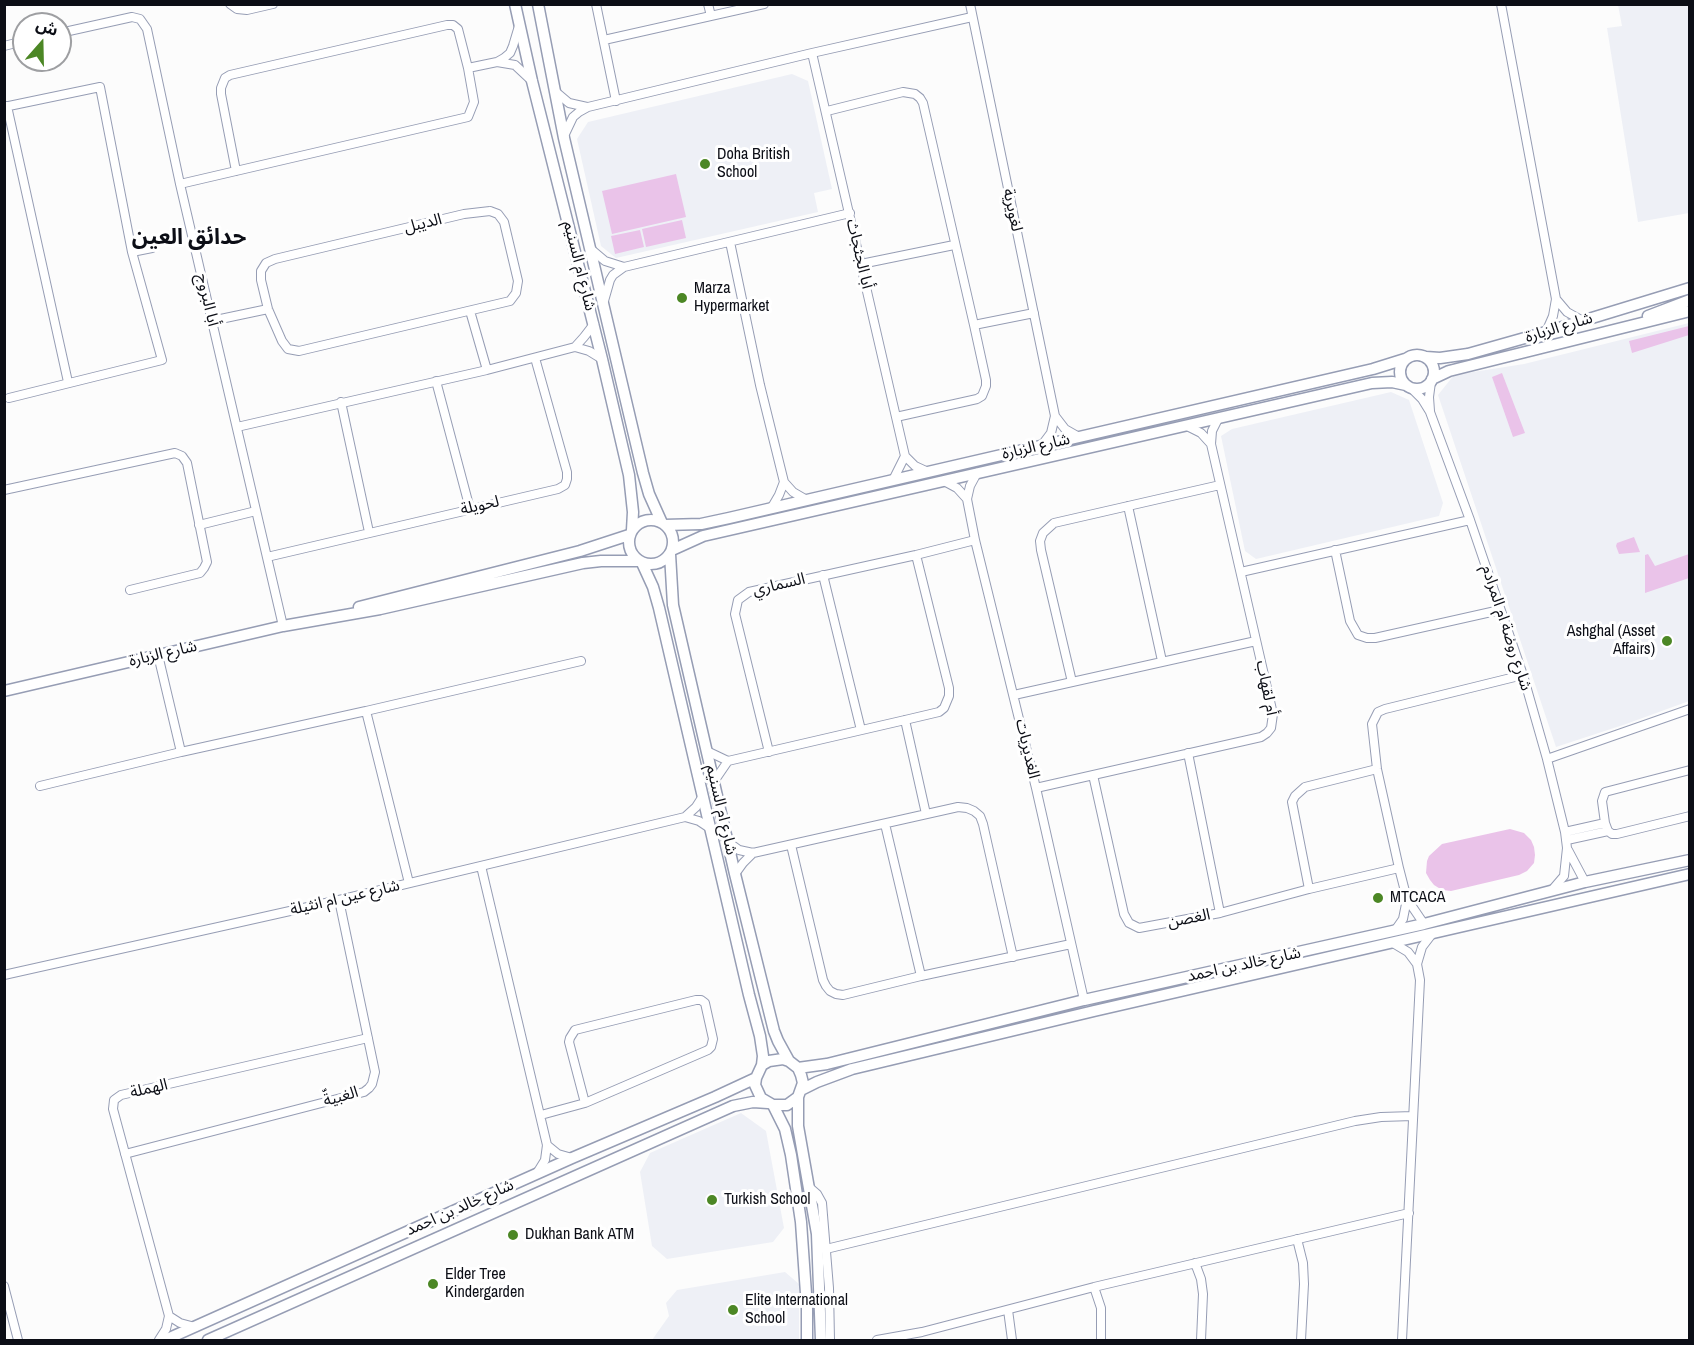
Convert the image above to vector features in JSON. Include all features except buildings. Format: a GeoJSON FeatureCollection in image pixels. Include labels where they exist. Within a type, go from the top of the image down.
{"type":"FeatureCollection","features":[{"type":"Feature","properties":{"kind":"main road","name":"شارع ام السنيم"},"geometry":{"type":"LineString","coordinates":[[515,4],[629,475],[633,503],[631,532]]}},
{"type":"Feature","properties":{"kind":"main road","name":"شارع ام السنيم"},"geometry":{"type":"LineString","coordinates":[[538,4],[564,138],[649,494],[664,524]]}},
{"type":"Feature","properties":{"kind":"main road","name":"شارع الزبارة"},"geometry":{"type":"LineString","coordinates":[[1426,357],[1454,357],[1546,332],[1689,288]]}},
{"type":"Feature","properties":{"kind":"main road"},"geometry":{"type":"LineString","coordinates":[[1626,326],[1689,300]]}},
{"type":"Feature","properties":{"kind":"main road","name":"شارع الزبارة"},"geometry":{"type":"LineString","coordinates":[[1432,380],[1449,371],[1689,311]]}},
{"type":"Feature","properties":{"kind":"main road"},"geometry":{"type":"LineString","coordinates":[[1413,355],[1426,357],[1433,365],[1432,380],[1422,388],[1409,387],[1403,382],[1400,372],[1405,359],[1413,355]]}},
{"type":"Feature","properties":{"kind":"main road","name":"شارع الزبارة"},"geometry":{"type":"LineString","coordinates":[[664,524],[701,524],[1373,369],[1405,359]]}},
{"type":"Feature","properties":{"kind":"main road","name":"شارع الزبارة"},"geometry":{"type":"LineString","coordinates":[[671,552],[703,536],[1372,383],[1392,382],[1409,387]]}},
{"type":"Feature","properties":{"kind":"main road"},"geometry":{"type":"LineString","coordinates":[[649,520],[664,524],[672,534],[673,545],[671,552],[664,560],[650,565],[632,556],[628,542],[631,532],[642,521],[649,520]]}},
{"type":"Feature","properties":{"kind":"main road","name":"شارع الزبارة"},"geometry":{"type":"LineString","coordinates":[[321,619],[377,602],[580,551],[631,532]]}},
{"type":"Feature","properties":{"kind":"main road","name":"شارع ام السنيم"},"geometry":{"type":"LineString","coordinates":[[671,552],[673,605],[735,874],[774,1031],[794,1065]]}},
{"type":"Feature","properties":{"kind":"main road","name":"شارع ام السنيم"},"geometry":{"type":"LineString","coordinates":[[640,562],[653,587],[659,608],[704,795],[748,995],[760,1036],[762,1065]]}},
{"type":"Feature","properties":{"kind":"main road","name":"شارع الزبارة"},"geometry":{"type":"LineString","coordinates":[[4,691],[283,627],[380,609],[583,563],[640,562]]}},
{"type":"Feature","properties":{"kind":"main road","name":"شارع خالد بن احمد"},"geometry":{"type":"LineString","coordinates":[[794,1065],[827,1064],[1084,1000],[1299,953],[1424,924],[1585,882],[1689,860]]}},
{"type":"Feature","properties":{"kind":"main road","name":"شارع خالد بن احمد"},"geometry":{"type":"LineString","coordinates":[[800,1094],[826,1078],[852,1069],[1689,874]]}},
{"type":"Feature","properties":{"kind":"main road"},"geometry":{"type":"LineString","coordinates":[[807,1341],[801,1222],[791,1155],[785,1129],[770,1104],[757,1092],[756,1078],[762,1065],[776,1059],[794,1065],[803,1083],[798,1126],[817,1234],[828,1340]]}},
{"type":"Feature","properties":{"kind":"main road","name":"شارع خالد بن احمد"},"geometry":{"type":"LineString","coordinates":[[165,1341],[537,1173],[756,1078]]}},
{"type":"Feature","properties":{"kind":"main road"},"geometry":{"type":"LineString","coordinates":[[770,1104],[787,1105],[800,1094]]}},
{"type":"Feature","properties":{"kind":"main road","name":"شارع خالد بن احمد"},"geometry":{"type":"LineString","coordinates":[[208,1341],[733,1106],[753,1102],[770,1104]]}},
{"type":"Feature","properties":{"kind":"street"},"geometry":{"type":"LineString","coordinates":[[230,4],[237,9],[247,10],[273,4]]}},
{"type":"Feature","properties":{"kind":"street"},"geometry":{"type":"LineString","coordinates":[[596,4],[616,101]]}},
{"type":"Feature","properties":{"kind":"street"},"geometry":{"type":"LineString","coordinates":[[708,4],[711,16]]}},
{"type":"Feature","properties":{"kind":"street"},"geometry":{"type":"LineString","coordinates":[[604,40],[764,4]]}},
{"type":"Feature","properties":{"kind":"street","name":"لغويرية"},"geometry":{"type":"LineString","coordinates":[[970,4],[1055,416]]}},
{"type":"Feature","properties":{"kind":"street"},"geometry":{"type":"LineString","coordinates":[[1501,4],[1556,299],[1553,316],[1546,332]]}},
{"type":"Feature","properties":{"kind":"street"},"geometry":{"type":"LineString","coordinates":[[564,138],[573,117],[588,107],[972,17]]}},
{"type":"Feature","properties":{"kind":"street","name":"أبا البروج"},"geometry":{"type":"LineString","coordinates":[[72,30],[126,18],[140,19],[147,29],[211,321],[283,627]]}},
{"type":"Feature","properties":{"kind":"street"},"geometry":{"type":"LineString","coordinates":[[180,184],[236,171],[468,117],[474,102],[458,29],[453,25],[447,25],[225,78],[221,94],[236,171]]}},
{"type":"Feature","properties":{"kind":"street"},"geometry":{"type":"LineString","coordinates":[[497,62],[510,53],[520,26]]}},
{"type":"Feature","properties":{"kind":"street","name":"أبا الجثجاث"},"geometry":{"type":"LineString","coordinates":[[812,53],[904,456]]}},
{"type":"Feature","properties":{"kind":"street"},"geometry":{"type":"LineString","coordinates":[[468,68],[497,62],[515,65],[532,81]]}},
{"type":"Feature","properties":{"kind":"street"},"geometry":{"type":"LineString","coordinates":[[9,398],[162,360],[132,252],[99,87],[6,107],[68,382]]}},
{"type":"Feature","properties":{"kind":"street"},"geometry":{"type":"LineString","coordinates":[[554,91],[569,103],[588,107]]}},
{"type":"Feature","properties":{"kind":"street"},"geometry":{"type":"LineString","coordinates":[[827,111],[903,92],[915,94],[920,98],[974,325],[987,386],[982,396],[896,417]]}},
{"type":"Feature","properties":{"kind":"street","name":"الديبل"},"geometry":{"type":"LineString","coordinates":[[490,211],[498,214],[504,222],[518,281],[518,288],[510,301],[299,351],[288,349],[282,342],[267,309],[261,271],[270,260],[464,214],[490,211]]}},
{"type":"Feature","properties":{"kind":"street"},"geometry":{"type":"LineString","coordinates":[[603,303],[610,280],[624,267],[850,213]]}},
{"type":"Feature","properties":{"kind":"street"},"geometry":{"type":"LineString","coordinates":[[730,242],[760,385],[784,482],[793,492],[805,499]]}},
{"type":"Feature","properties":{"kind":"street"},"geometry":{"type":"LineString","coordinates":[[861,264],[954,245]]}},
{"type":"Feature","properties":{"kind":"street"},"geometry":{"type":"LineString","coordinates":[[132,252],[152,248]]}},
{"type":"Feature","properties":{"kind":"street"},"geometry":{"type":"LineString","coordinates":[[591,249],[596,256],[605,261],[624,267]]}},
{"type":"Feature","properties":{"kind":"street"},"geometry":{"type":"LineString","coordinates":[[1556,299],[1567,312],[1583,321]]}},
{"type":"Feature","properties":{"kind":"street"},"geometry":{"type":"LineString","coordinates":[[211,321],[267,309]]}},
{"type":"Feature","properties":{"kind":"street"},"geometry":{"type":"LineString","coordinates":[[470,311],[487,370]]}},
{"type":"Feature","properties":{"kind":"street"},"geometry":{"type":"LineString","coordinates":[[974,325],[1034,313]]}},
{"type":"Feature","properties":{"kind":"street"},"geometry":{"type":"LineString","coordinates":[[575,347],[594,324]]}},
{"type":"Feature","properties":{"kind":"street"},"geometry":{"type":"LineString","coordinates":[[237,427],[487,370],[575,347],[589,351],[602,359]]}},
{"type":"Feature","properties":{"kind":"street","name":"لحويلة"},"geometry":{"type":"LineString","coordinates":[[267,557],[558,489],[565,485],[567,472],[535,358]]}},
{"type":"Feature","properties":{"kind":"street","name":"شارع روضة ام المرادم"},"geometry":{"type":"LineString","coordinates":[[1430,412],[1429,397],[1432,380]]}},
{"type":"Feature","properties":{"kind":"street"},"geometry":{"type":"LineString","coordinates":[[436,381],[470,509]]}},
{"type":"Feature","properties":{"kind":"street","name":"شارع روضة ام المرادم"},"geometry":{"type":"LineString","coordinates":[[1409,387],[1422,399],[1430,412],[1470,520],[1523,675],[1547,759],[1566,840],[1585,882]]}},
{"type":"Feature","properties":{"kind":"street"},"geometry":{"type":"LineString","coordinates":[[341,402],[369,532]]}},
{"type":"Feature","properties":{"kind":"street"},"geometry":{"type":"LineString","coordinates":[[1055,416],[1065,429],[1079,437]]}},
{"type":"Feature","properties":{"kind":"street"},"geometry":{"type":"LineString","coordinates":[[1042,445],[1051,433],[1055,416]]}},
{"type":"Feature","properties":{"kind":"street","name":"أم لقهاب"},"geometry":{"type":"LineString","coordinates":[[1036,788],[1261,737],[1271,728],[1273,714],[1211,444],[1212,431],[1218,419]]}},
{"type":"Feature","properties":{"kind":"street"},"geometry":{"type":"LineString","coordinates":[[1187,426],[1201,433],[1211,444]]}},
{"type":"Feature","properties":{"kind":"street"},"geometry":{"type":"LineString","coordinates":[[4,490],[175,453],[182,456],[187,463],[207,562],[200,573],[130,590]]}},
{"type":"Feature","properties":{"kind":"street"},"geometry":{"type":"LineString","coordinates":[[893,480],[904,456],[915,466],[928,472]]}},
{"type":"Feature","properties":{"kind":"street"},"geometry":{"type":"LineString","coordinates":[[967,499],[970,486],[977,473]]}},
{"type":"Feature","properties":{"kind":"street"},"geometry":{"type":"LineString","coordinates":[[944,481],[957,488],[967,499]]}},
{"type":"Feature","properties":{"kind":"street"},"geometry":{"type":"LineString","coordinates":[[772,507],[784,482]]}},
{"type":"Feature","properties":{"kind":"street"},"geometry":{"type":"LineString","coordinates":[[1072,682],[1041,550],[1043,533],[1054,523],[1220,485]]}},
{"type":"Feature","properties":{"kind":"street","name":"الغديريات"},"geometry":{"type":"LineString","coordinates":[[967,499],[1084,1000]]}},
{"type":"Feature","properties":{"kind":"street"},"geometry":{"type":"LineString","coordinates":[[1128,506],[1162,661]]}},
{"type":"Feature","properties":{"kind":"street"},"geometry":{"type":"LineString","coordinates":[[199,525],[256,511]]}},
{"type":"Feature","properties":{"kind":"street"},"geometry":{"type":"LineString","coordinates":[[1241,572],[1470,520]]}},
{"type":"Feature","properties":{"kind":"street","name":"السماري"},"geometry":{"type":"LineString","coordinates":[[769,752],[735,614],[738,600],[749,592],[975,540]]}},
{"type":"Feature","properties":{"kind":"street"},"geometry":{"type":"LineString","coordinates":[[1335,550],[1350,621],[1358,635],[1375,638],[1500,610]]}},
{"type":"Feature","properties":{"kind":"street"},"geometry":{"type":"LineString","coordinates":[[707,751],[728,761],[939,712],[944,708],[949,696],[949,688],[916,555]]}},
{"type":"Feature","properties":{"kind":"street"},"geometry":{"type":"LineString","coordinates":[[823,575],[861,730]]}},
{"type":"Feature","properties":{"kind":"street"},"geometry":{"type":"LineString","coordinates":[[1014,695],[1256,641]]}},
{"type":"Feature","properties":{"kind":"street"},"geometry":{"type":"LineString","coordinates":[[158,655],[181,752]]}},
{"type":"Feature","properties":{"kind":"street"},"geometry":{"type":"LineString","coordinates":[[40,786],[581,661]]}},
{"type":"Feature","properties":{"kind":"street"},"geometry":{"type":"LineString","coordinates":[[1424,924],[1407,900],[1377,769],[1372,724],[1378,712],[1385,709],[1523,675]]}},
{"type":"Feature","properties":{"kind":"street"},"geometry":{"type":"LineString","coordinates":[[1547,759],[1689,709]]}},
{"type":"Feature","properties":{"kind":"street"},"geometry":{"type":"LineString","coordinates":[[366,711],[409,883]]}},
{"type":"Feature","properties":{"kind":"street"},"geometry":{"type":"LineString","coordinates":[[905,720],[926,814]]}},
{"type":"Feature","properties":{"kind":"street"},"geometry":{"type":"LineString","coordinates":[[1188,753],[1220,913]]}},
{"type":"Feature","properties":{"kind":"street"},"geometry":{"type":"LineString","coordinates":[[715,780],[728,761]]}},
{"type":"Feature","properties":{"kind":"street"},"geometry":{"type":"LineString","coordinates":[[1309,889],[1292,802],[1295,796],[1305,787],[1377,769]]}},
{"type":"Feature","properties":{"kind":"street"},"geometry":{"type":"LineString","coordinates":[[1689,770],[1608,790],[1602,797],[1607,827],[1612,834],[1689,816]]}},
{"type":"Feature","properties":{"kind":"street","name":"الغصن"},"geometry":{"type":"LineString","coordinates":[[1093,774],[1124,914],[1129,924],[1139,928],[1220,913],[1399,868]]}},
{"type":"Feature","properties":{"kind":"street"},"geometry":{"type":"LineString","coordinates":[[685,817],[704,795]]}},
{"type":"Feature","properties":{"kind":"street"},"geometry":{"type":"LineString","coordinates":[[728,842],[740,850],[753,853],[958,807],[967,808],[980,816],[983,824],[1013,957]]}},
{"type":"Feature","properties":{"kind":"street"},"geometry":{"type":"LineString","coordinates":[[685,817],[699,821],[711,829]]}},
{"type":"Feature","properties":{"kind":"street","name":"شارع عين ام انثيلة"},"geometry":{"type":"LineString","coordinates":[[4,975],[339,900],[685,817]]}},
{"type":"Feature","properties":{"kind":"street"},"geometry":{"type":"LineString","coordinates":[[885,824],[921,976]]}},
{"type":"Feature","properties":{"kind":"street"},"geometry":{"type":"LineString","coordinates":[[1566,840],[1607,827]]}},
{"type":"Feature","properties":{"kind":"street","name":"شارع روضة ام المرادم"},"geometry":{"type":"LineString","coordinates":[[1552,891],[1564,876],[1566,840]]}},
{"type":"Feature","properties":{"kind":"street"},"geometry":{"type":"LineString","coordinates":[[791,845],[823,980],[830,991],[843,995],[1071,944]]}},
{"type":"Feature","properties":{"kind":"street"},"geometry":{"type":"LineString","coordinates":[[735,874],[753,853]]}},
{"type":"Feature","properties":{"kind":"street"},"geometry":{"type":"LineString","coordinates":[[481,866],[547,1145],[545,1160],[537,1173]]}},
{"type":"Feature","properties":{"kind":"street","name":"الغبيةّ"},"geometry":{"type":"LineString","coordinates":[[125,1154],[364,1092],[372,1084],[375,1072],[369,1038],[339,900]]}},
{"type":"Feature","properties":{"kind":"street"},"geometry":{"type":"LineString","coordinates":[[1396,929],[1403,918],[1407,900]]}},
{"type":"Feature","properties":{"kind":"street"},"geometry":{"type":"LineString","coordinates":[[1417,964],[1422,947],[1434,933]]}},
{"type":"Feature","properties":{"kind":"street"},"geometry":{"type":"LineString","coordinates":[[1393,943],[1408,952],[1417,964],[1420,980],[1402,1341]]}},
{"type":"Feature","properties":{"kind":"street"},"geometry":{"type":"LineString","coordinates":[[540,1114],[585,1103],[708,1050],[713,1039],[705,1003],[696,1000],[575,1030],[569,1042],[585,1103]]}},
{"type":"Feature","properties":{"kind":"street","name":"الهملة"},"geometry":{"type":"LineString","coordinates":[[169,1316],[113,1109],[114,1100],[121,1095],[369,1038]]}},
{"type":"Feature","properties":{"kind":"street"},"geometry":{"type":"LineString","coordinates":[[826,1249],[1355,1121],[1413,1116]]}},
{"type":"Feature","properties":{"kind":"street"},"geometry":{"type":"LineString","coordinates":[[547,1145],[558,1154],[572,1158]]}},
{"type":"Feature","properties":{"kind":"street"},"geometry":{"type":"LineString","coordinates":[[809,1187],[822,1203],[826,1249],[828,1340]]}},
{"type":"Feature","properties":{"kind":"street"},"geometry":{"type":"LineString","coordinates":[[877,1341],[922,1336],[1094,1287],[1408,1213]]}},
{"type":"Feature","properties":{"kind":"street"},"geometry":{"type":"LineString","coordinates":[[1297,1239],[1303,1263],[1304,1284],[1301,1341]]}},
{"type":"Feature","properties":{"kind":"street"},"geometry":{"type":"LineString","coordinates":[[1195,1263],[1201,1279],[1203,1294],[1201,1341]]}},
{"type":"Feature","properties":{"kind":"street"},"geometry":{"type":"LineString","coordinates":[[4,1286],[18,1341]]}},
{"type":"Feature","properties":{"kind":"street"},"geometry":{"type":"LineString","coordinates":[[1094,1287],[1101,1308],[1101,1341]]}},
{"type":"Feature","properties":{"kind":"street"},"geometry":{"type":"LineString","coordinates":[[1008,1310],[1012,1341]]}},
{"type":"Feature","properties":{"kind":"street"},"geometry":{"type":"LineString","coordinates":[[159,1341],[166,1329],[169,1316],[180,1323],[195,1327]]}},
{"type":"Feature","properties":{"kind":"shaded area"},"geometry":{"type":"Polygon","coordinates":[[[1618,5],[1689,5],[1689,213],[1638,222],[1607,28],[1622,26],[1618,5]]]}},
{"type":"Feature","properties":{"kind":"shaded area","name":"Doha British School"},"geometry":{"type":"Polygon","coordinates":[[[792,74],[808,81],[832,189],[814,193],[818,212],[616,258],[601,246],[577,139],[588,122],[792,74]]]}},
{"type":"Feature","properties":{"kind":"shaded area"},"geometry":{"type":"Polygon","coordinates":[[[676,174],[686,217],[612,234],[602,191],[676,174]]]}},
{"type":"Feature","properties":{"kind":"shaded area"},"geometry":{"type":"Polygon","coordinates":[[[682,220],[686,238],[646,247],[642,229],[682,220]]]}},
{"type":"Feature","properties":{"kind":"shaded area"},"geometry":{"type":"Polygon","coordinates":[[[640,230],[644,247],[615,254],[611,236],[640,230]]]}},
{"type":"Feature","properties":{"kind":"shaded area"},"geometry":{"type":"Polygon","coordinates":[[[1689,323],[1689,701],[1556,747],[1438,395],[1454,375],[1524,364],[1689,323]]]}},
{"type":"Feature","properties":{"kind":"shaded area"},"geometry":{"type":"Polygon","coordinates":[[[1689,326],[1689,335],[1632,353],[1629,341],[1689,326]]]}},
{"type":"Feature","properties":{"kind":"shaded area"},"geometry":{"type":"Polygon","coordinates":[[[1502,373],[1525,433],[1513,437],[1492,377],[1502,373]]]}},
{"type":"Feature","properties":{"kind":"shaded area"},"geometry":{"type":"Polygon","coordinates":[[[1391,392],[1409,400],[1443,503],[1439,516],[1256,559],[1245,551],[1221,436],[1232,429],[1391,392]]]}},
{"type":"Feature","properties":{"kind":"shaded area"},"geometry":{"type":"Polygon","coordinates":[[[1634,537],[1640,552],[1619,554],[1617,543],[1634,537]]]}},
{"type":"Feature","properties":{"kind":"shaded area"},"geometry":{"type":"Polygon","coordinates":[[[1648,554],[1655,566],[1689,554],[1689,578],[1645,593],[1645,555],[1648,554]]]}},
{"type":"Feature","properties":{"kind":"shaded area"},"geometry":{"type":"Polygon","coordinates":[[[1510,829],[1524,833],[1534,847],[1534,863],[1527,871],[1519,875],[1451,891],[1442,890],[1430,880],[1426,873],[1427,861],[1429,856],[1442,844],[1510,829]]]}},
{"type":"Feature","properties":{"kind":"shaded area","name":"Turkish School"},"geometry":{"type":"Polygon","coordinates":[[[741,1113],[766,1131],[784,1228],[773,1242],[667,1259],[652,1246],[640,1172],[650,1153],[741,1113]]]}},
{"type":"Feature","properties":{"kind":"shaded area","name":"Elite International School"},"geometry":{"type":"Polygon","coordinates":[[[785,1272],[799,1284],[799,1340],[652,1340],[669,1316],[666,1303],[677,1290],[785,1272]]]}},
{"type":"Feature","properties":{"kind":"place","name":"Doha British School"},"geometry":{"type":"Point","coordinates":[705,164]}},
{"type":"Feature","properties":{"kind":"place","name":"Marza Hypermarket"},"geometry":{"type":"Point","coordinates":[682,298]}},
{"type":"Feature","properties":{"kind":"place","name":"Ashghal (Asset Affairs)"},"geometry":{"type":"Point","coordinates":[1667,641]}},
{"type":"Feature","properties":{"kind":"place","name":"MTCACA"},"geometry":{"type":"Point","coordinates":[1378,898]}},
{"type":"Feature","properties":{"kind":"place","name":"Turkish School"},"geometry":{"type":"Point","coordinates":[712,1200]}},
{"type":"Feature","properties":{"kind":"place","name":"Dukhan Bank ATM"},"geometry":{"type":"Point","coordinates":[513,1235]}},
{"type":"Feature","properties":{"kind":"place","name":"Elder Tree Kindergarden"},"geometry":{"type":"Point","coordinates":[433,1284]}},
{"type":"Feature","properties":{"kind":"place","name":"Elite International School"},"geometry":{"type":"Point","coordinates":[733,1310]}},
{"type":"Feature","properties":{"kind":"district","name":"حدائق العين"},"geometry":{"type":"Point","coordinates":[189,238]}}]}
